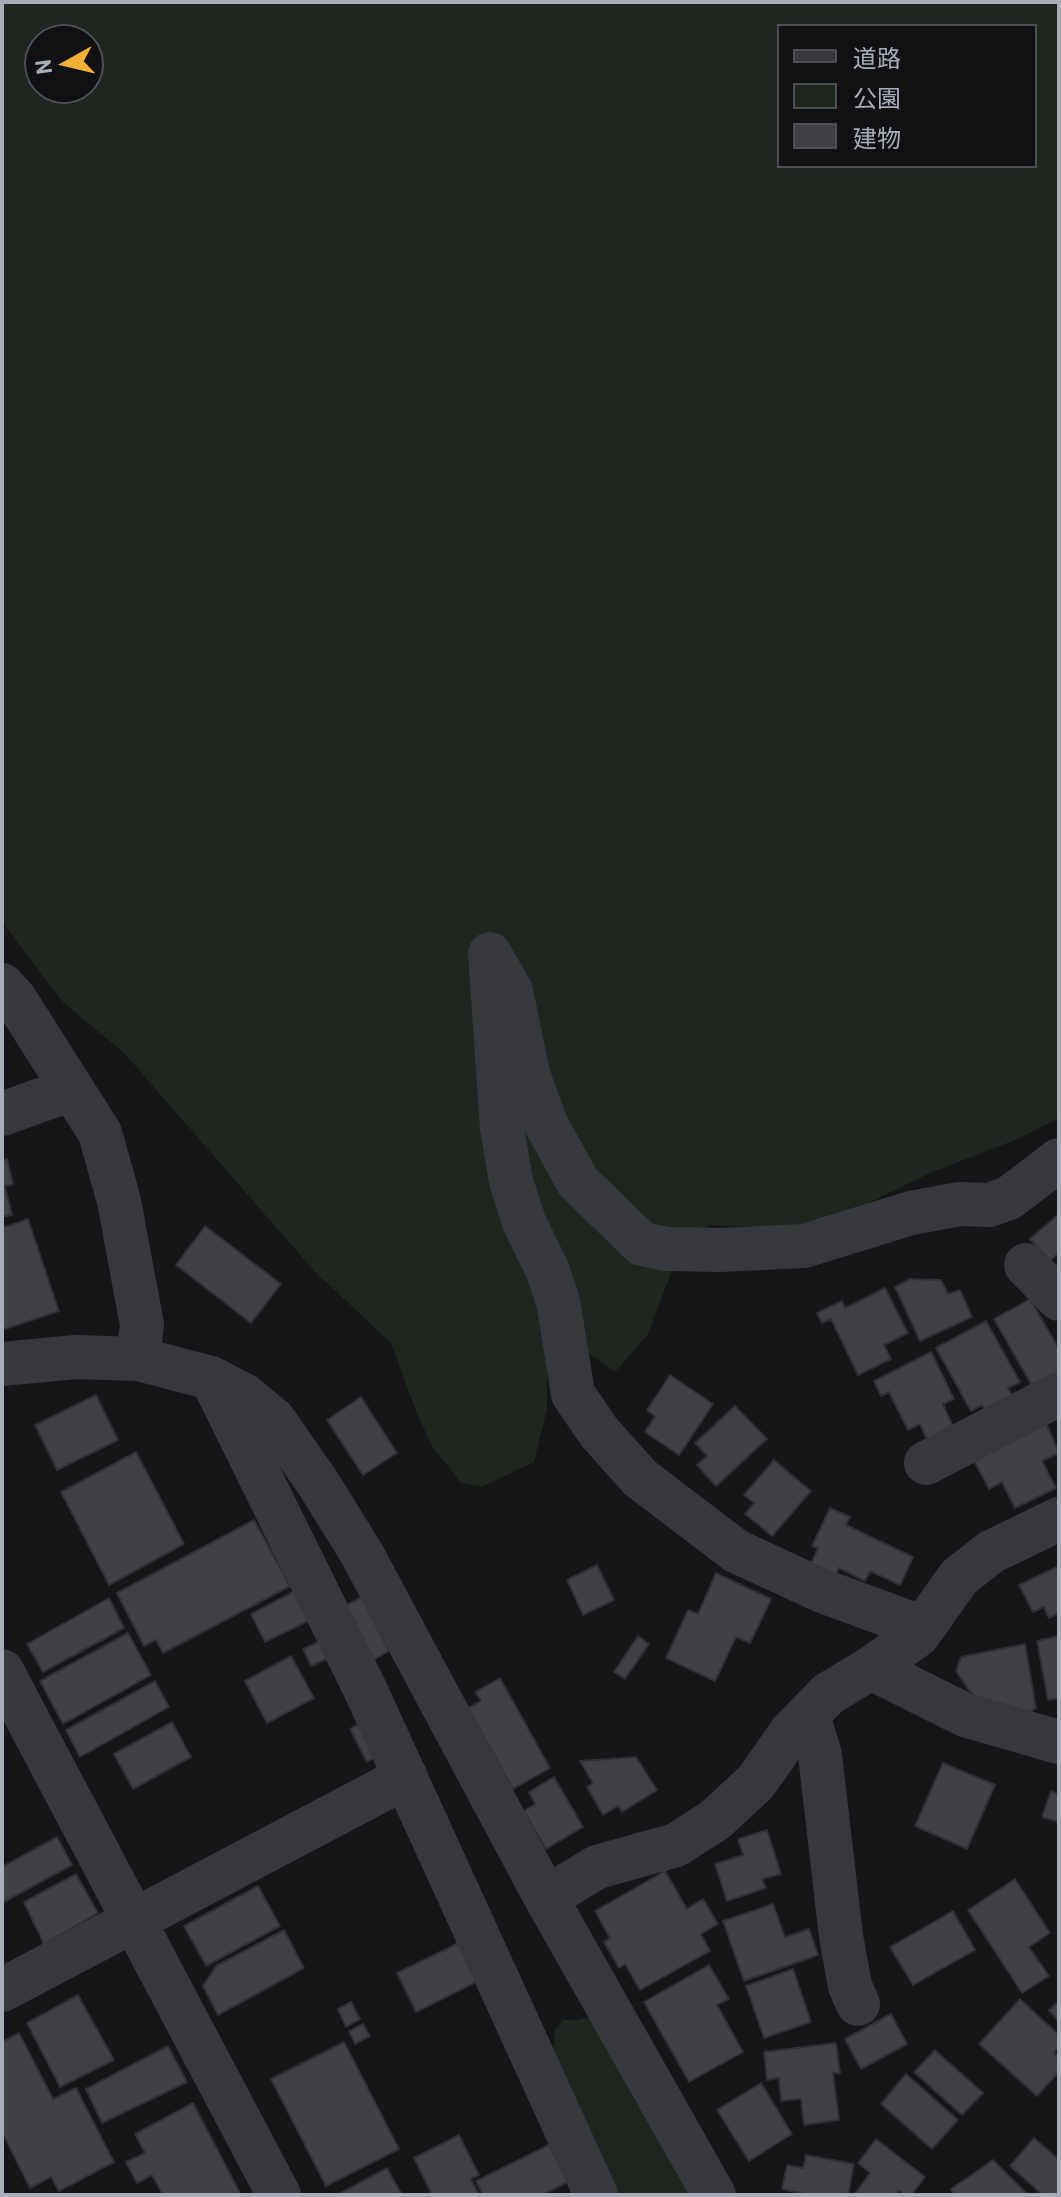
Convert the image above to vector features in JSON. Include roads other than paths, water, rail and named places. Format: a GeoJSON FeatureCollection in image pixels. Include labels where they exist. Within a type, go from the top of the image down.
{"type":"FeatureCollection","features":[{"type":"Feature","properties":{"kind":"street"},"geometry":{"type":"LineString","coordinates":[[1059,1160],[1009,1198],[989,1205],[960,1204],[911,1213],[804,1246],[707,1250],[667,1249],[642,1244],[578,1182],[546,1124],[528,1074],[511,991],[490,954],[502,1128],[511,1181],[524,1222],[547,1269],[558,1301],[573,1394],[599,1432],[640,1478],[736,1551],[820,1590],[931,1617],[1059,1545]]}},
{"type":"Feature","properties":{"kind":"street"},"geometry":{"type":"LineString","coordinates":[[2,985],[15,999],[100,1133],[119,1201],[142,1325],[138,1359]]}},
{"type":"Feature","properties":{"kind":"street"},"geometry":{"type":"LineString","coordinates":[[2,1114],[72,1089]]}},
{"type":"Feature","properties":{"kind":"street"},"geometry":{"type":"LineString","coordinates":[[1026,1265],[1059,1299]]}},
{"type":"Feature","properties":{"kind":"street"},"geometry":{"type":"LineString","coordinates":[[2,1364],[76,1357],[138,1359],[211,1378],[244,1395],[274,1420],[362,1554],[546,1898],[714,2195]]}},
{"type":"Feature","properties":{"kind":"street"},"geometry":{"type":"LineString","coordinates":[[211,1378],[406,1777],[596,2195]]}},
{"type":"Feature","properties":{"kind":"street"},"geometry":{"type":"LineString","coordinates":[[926,1463],[1059,1394]]}},
{"type":"Feature","properties":{"kind":"street"},"geometry":{"type":"LineString","coordinates":[[546,1898],[597,1867],[676,1845],[715,1820],[756,1782],[791,1732],[828,1694],[918,1635],[959,1577],[991,1552],[1059,1519]]}},
{"type":"Feature","properties":{"kind":"street"},"geometry":{"type":"LineString","coordinates":[[871,1668],[965,1715],[1059,1742]]}},
{"type":"Feature","properties":{"kind":"street"},"geometry":{"type":"LineString","coordinates":[[2,1671],[279,2195]]}},
{"type":"Feature","properties":{"kind":"street"},"geometry":{"type":"LineString","coordinates":[[808,1715],[820,1755],[841,1936],[850,1986],[858,2004]]}},
{"type":"Feature","properties":{"kind":"street"},"geometry":{"type":"LineString","coordinates":[[2,1990],[406,1777]]}}]}
